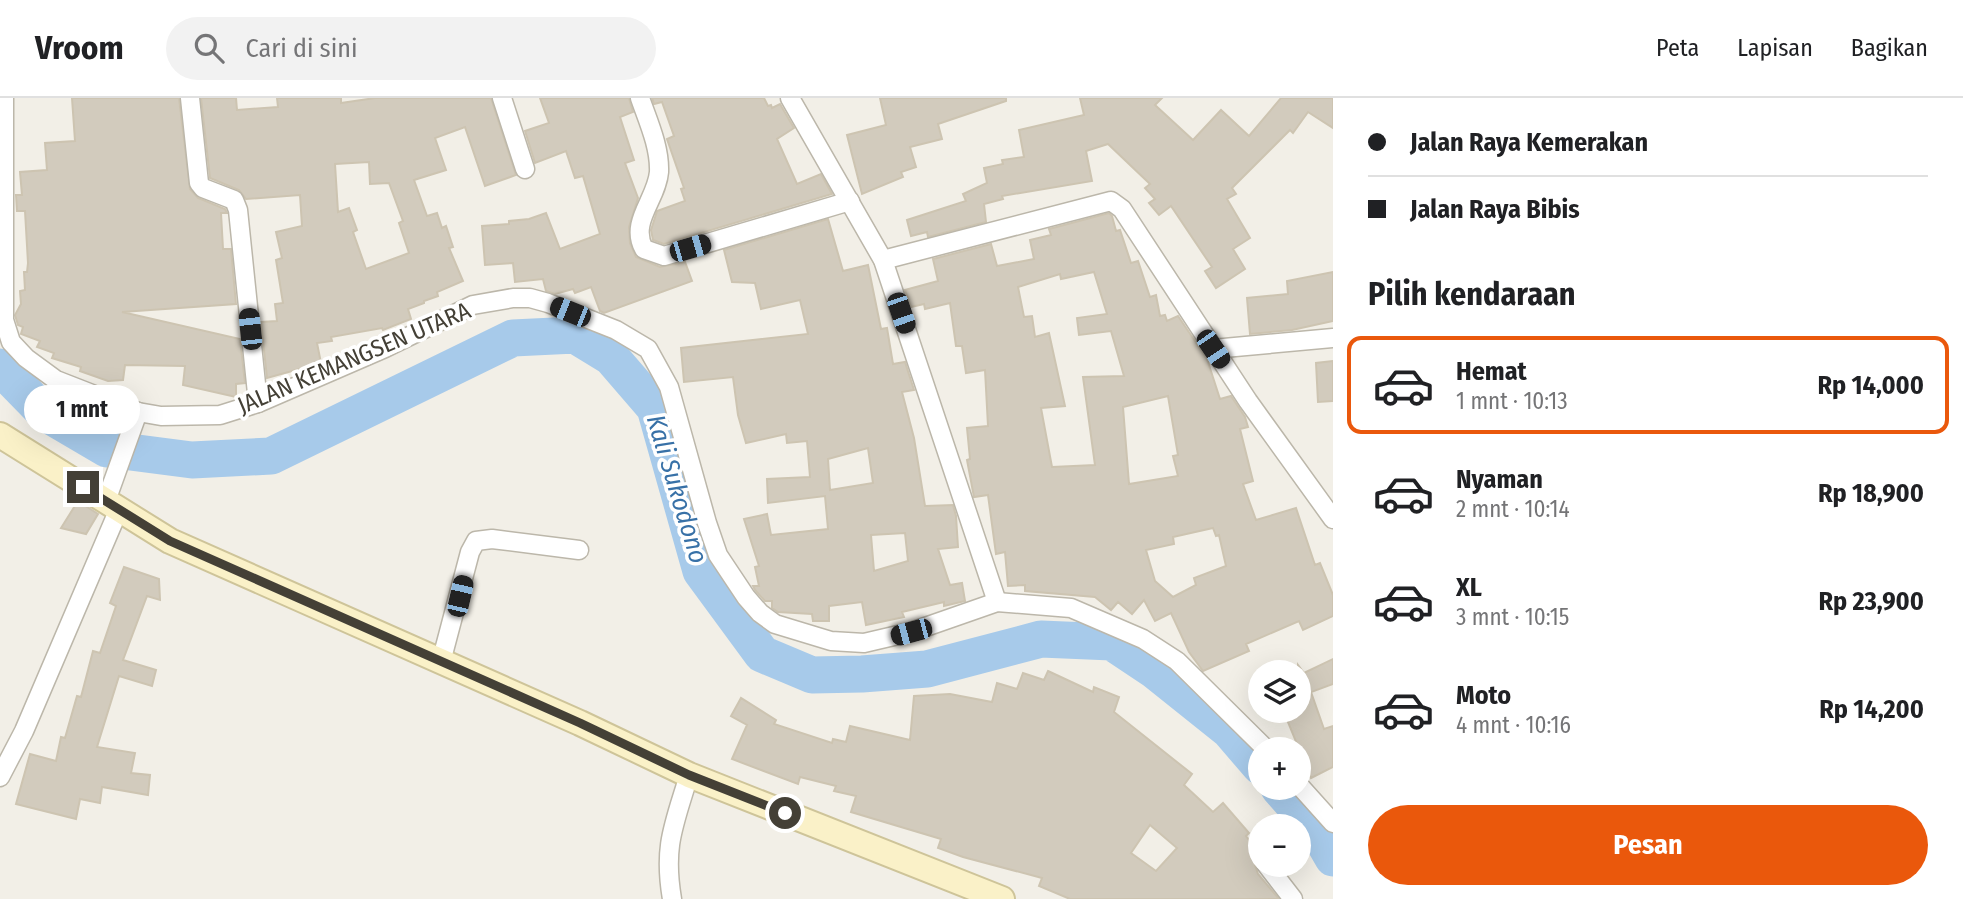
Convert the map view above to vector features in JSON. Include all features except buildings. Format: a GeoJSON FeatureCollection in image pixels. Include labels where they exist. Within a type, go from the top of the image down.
{"type":"FeatureCollection","features":[{"type":"Feature","properties":{"kind":"main road"},"geometry":{"type":"LineString","coordinates":[[0,435],[170,541],[689,775],[1002,899]]}},
{"type":"Feature","properties":{"kind":"street","name":"JALAN KEMANGSEN UTARA"},"geometry":{"type":"LineString","coordinates":[[4,98],[4,320],[11,341],[26,358],[57,380],[136,417],[220,415],[258,403],[385,348],[473,305],[513,298],[548,303],[616,330],[648,349],[669,387],[707,523],[719,555],[760,613],[775,624],[831,641],[864,643],[885,640],[997,602]]}},
{"type":"Feature","properties":{"kind":"street"},"geometry":{"type":"LineString","coordinates":[[190,98],[199,183],[203,188],[234,200],[237,210],[258,403]]}},
{"type":"Feature","properties":{"kind":"street"},"geometry":{"type":"LineString","coordinates":[[502,98],[525,169]]}},
{"type":"Feature","properties":{"kind":"street"},"geometry":{"type":"LineString","coordinates":[[640,98],[655,140],[659,173],[639,227],[639,241],[644,249],[664,256],[850,201]]}},
{"type":"Feature","properties":{"kind":"street"},"geometry":{"type":"LineString","coordinates":[[790,98],[883,260],[997,602],[1071,608],[1143,639],[1177,662],[1254,737]]}},
{"type":"Feature","properties":{"kind":"street"},"geometry":{"type":"LineString","coordinates":[[883,260],[1111,201],[1122,209],[1213,349],[1333,519]]}},
{"type":"Feature","properties":{"kind":"street"},"geometry":{"type":"LineString","coordinates":[[1213,349],[1333,338]]}},
{"type":"Feature","properties":{"kind":"street"},"geometry":{"type":"LineString","coordinates":[[0,777],[24,732],[112,505],[120,466],[136,417]]}},
{"type":"Feature","properties":{"kind":"street"},"geometry":{"type":"LineString","coordinates":[[441,662],[470,551],[477,541],[492,540],[579,550]]}},
{"type":"Feature","properties":{"kind":"street"},"geometry":{"type":"LineString","coordinates":[[672,899],[667,870],[668,846],[689,775]]}},
{"type":"Feature","properties":{"kind":"street"},"geometry":{"type":"LineString","coordinates":[[1311,798],[1333,823]]}},
{"type":"Feature","properties":{"kind":"street"},"geometry":{"type":"LineString","coordinates":[[1276,877],[1293,899]]}},
{"type":"Feature","properties":{"kind":"waterway","name":"Kali Sukodono"},"geometry":{"type":"LineString","coordinates":[[0,367],[44,412],[107,449],[192,460],[271,456],[513,338],[575,335],[611,357],[655,408],[701,571],[762,654],[812,675],[862,674],[927,669],[1041,639],[1112,642],[1154,670],[1229,730],[1248,752]]}},
{"type":"Feature","properties":{"kind":"waterway","name":"Kali Sukodono"},"geometry":{"type":"LineString","coordinates":[[1290,800],[1318,832],[1333,858]]}},
{"type":"Feature","properties":{"kind":"route"},"geometry":{"type":"LineString","coordinates":[[83,487],[170,541],[580,723],[689,775],[785,813]]}}]}
